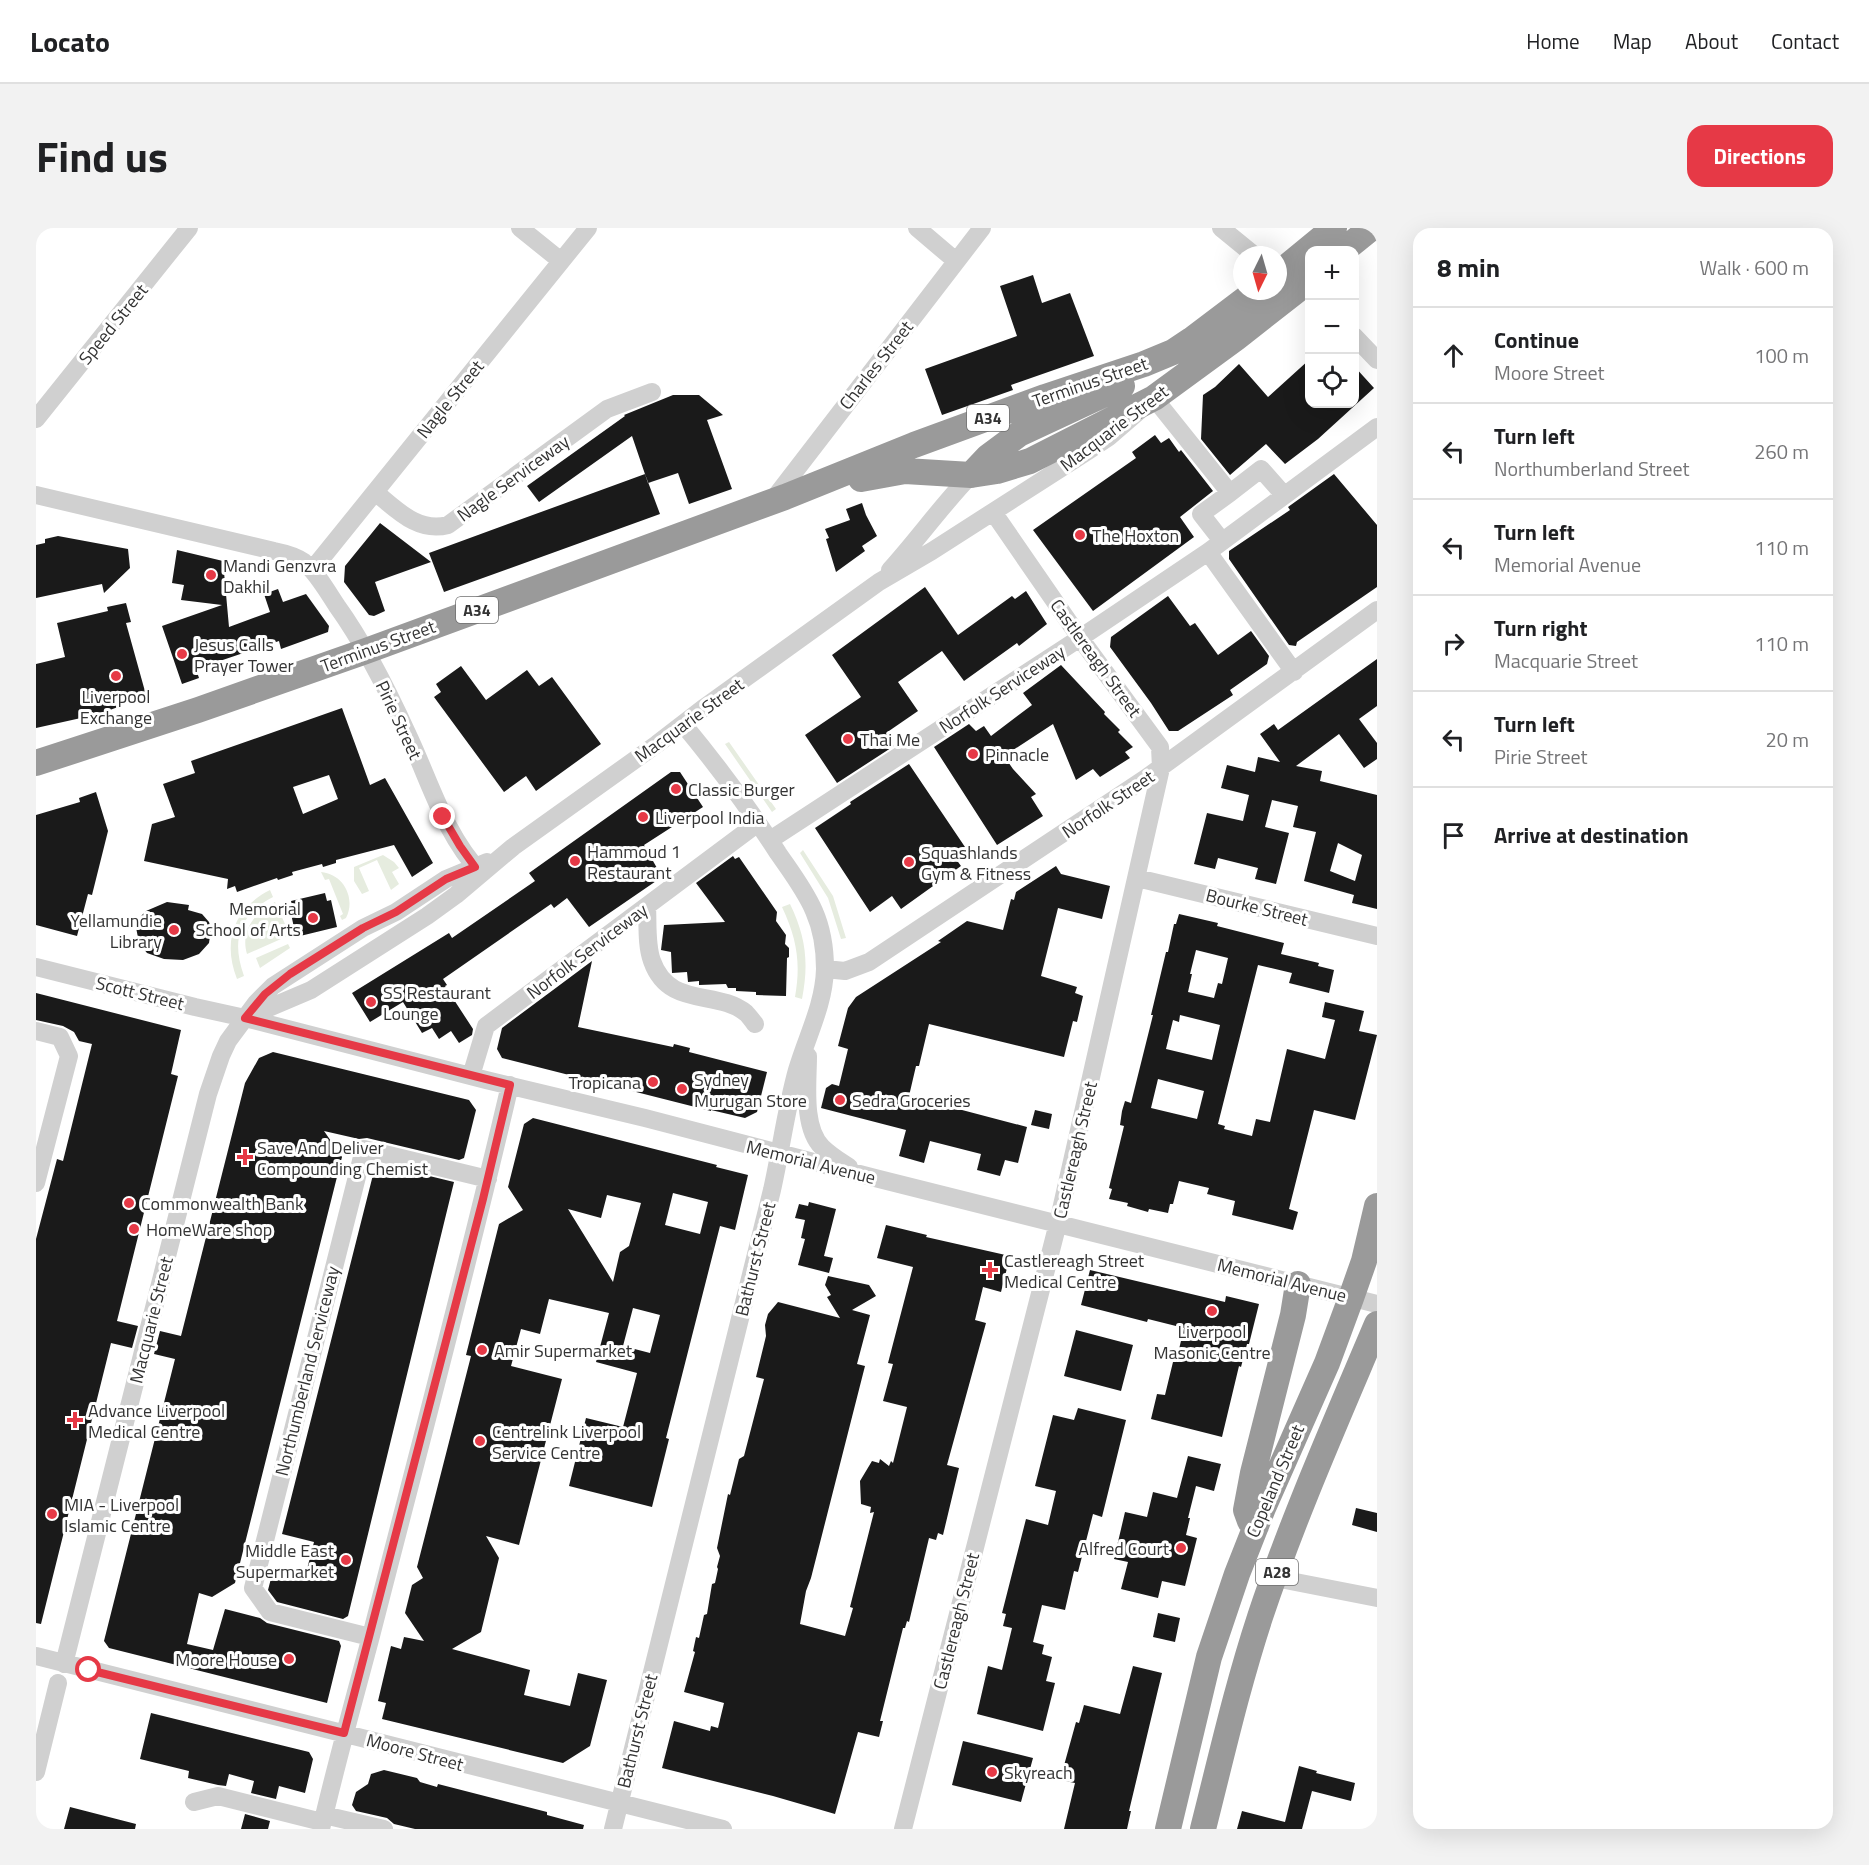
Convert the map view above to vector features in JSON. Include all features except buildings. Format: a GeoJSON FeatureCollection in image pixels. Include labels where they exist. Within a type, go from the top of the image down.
{"type":"FeatureCollection","features":[{"type":"Feature","properties":{"kind":"highway"},"geometry":{"type":"LineString","coordinates":[[1287,267],[1334,228]]}},
{"type":"Feature","properties":{"kind":"highway"},"geometry":{"type":"LineString","coordinates":[[1349,246],[1371,228]]}},
{"type":"Feature","properties":{"kind":"highway","name":"Macquarie Street"},"geometry":{"type":"LineString","coordinates":[[1154,398],[1305,285]]}},
{"type":"Feature","properties":{"kind":"highway","name":"Macquarie Street"},"geometry":{"type":"LineString","coordinates":[[971,475],[988,457],[1019,434],[1127,383],[1191,340],[1244,300]]}},
{"type":"Feature","properties":{"kind":"highway","name":"Terminus Street"},"geometry":{"type":"LineString","coordinates":[[36,763],[198,710],[366,651],[778,500],[925,441],[1144,364],[1173,352],[1191,340]]}},
{"type":"Feature","properties":{"kind":"highway","name":"Terminus Street"},"geometry":{"type":"LineString","coordinates":[[778,500],[892,473],[921,471],[971,475],[997,471],[1030,461],[1154,398]]}},
{"type":"Feature","properties":{"kind":"highway","name":"Copeland Street"},"geometry":{"type":"LineString","coordinates":[[1168,1829],[1209,1656],[1256,1526],[1327,1363],[1364,1261],[1377,1206]]}},
{"type":"Feature","properties":{"kind":"highway"},"geometry":{"type":"LineString","coordinates":[[1256,1526],[1250,1521],[1246,1510],[1253,1473],[1293,1314],[1298,1284]]}},
{"type":"Feature","properties":{"kind":"highway","name":"Copeland Street"},"geometry":{"type":"LineString","coordinates":[[1203,1829],[1238,1689],[1260,1617],[1296,1521],[1377,1324]]}},
{"type":"Feature","properties":{"kind":"street","name":"Speed Street"},"geometry":{"type":"LineString","coordinates":[[36,419],[189,228]]}},
{"type":"Feature","properties":{"kind":"street"},"geometry":{"type":"LineString","coordinates":[[520,228],[561,261]]}},
{"type":"Feature","properties":{"kind":"street","name":"Nagle Street"},"geometry":{"type":"LineString","coordinates":[[312,570],[588,228]]}},
{"type":"Feature","properties":{"kind":"street"},"geometry":{"type":"LineString","coordinates":[[917,228],[956,261]]}},
{"type":"Feature","properties":{"kind":"street","name":"Charles Street"},"geometry":{"type":"LineString","coordinates":[[778,500],[982,228]]}},
{"type":"Feature","properties":{"kind":"street"},"geometry":{"type":"LineString","coordinates":[[1221,228],[1243,246]]}},
{"type":"Feature","properties":{"kind":"street"},"geometry":{"type":"LineString","coordinates":[[1359,341],[1377,360]]}},
{"type":"Feature","properties":{"kind":"street","name":"Nagle Serviceway"},"geometry":{"type":"LineString","coordinates":[[375,492],[404,516],[417,523],[438,527],[448,525],[608,409],[652,392]]}},
{"type":"Feature","properties":{"kind":"street"},"geometry":{"type":"LineString","coordinates":[[1154,398],[1230,493]]}},
{"type":"Feature","properties":{"kind":"street","name":"Macquarie Street"},"geometry":{"type":"LineString","coordinates":[[64,1664],[208,1094],[225,1047],[265,994],[290,974],[363,928],[396,912],[446,879],[478,870],[500,857],[879,582],[932,551],[1109,437],[1154,398]]}},
{"type":"Feature","properties":{"kind":"street","name":"Norfolk Serviceway"},"geometry":{"type":"LineString","coordinates":[[770,840],[1215,547],[1377,427]]}},
{"type":"Feature","properties":{"kind":"street"},"geometry":{"type":"LineString","coordinates":[[1284,495],[1261,469],[1202,514],[1215,547],[1294,672]]}},
{"type":"Feature","properties":{"kind":"street","name":"Macquarie Street"},"geometry":{"type":"LineString","coordinates":[[879,582],[971,475]]}},
{"type":"Feature","properties":{"kind":"street","name":"Pirie Street"},"geometry":{"type":"LineString","coordinates":[[36,495],[274,551],[302,561],[312,570],[366,651],[407,733],[443,817],[478,870]]}},
{"type":"Feature","properties":{"kind":"street","name":"Castlereagh Street"},"geometry":{"type":"LineString","coordinates":[[903,1829],[1058,1223],[1161,768],[1160,747],[1080,638],[993,512]]}},
{"type":"Feature","properties":{"kind":"street","name":"Norfolk Street"},"geometry":{"type":"LineString","coordinates":[[825,969],[845,971],[869,962],[1161,768],[1377,610]]}},
{"type":"Feature","properties":{"kind":"street","name":"Bathurst Street"},"geometry":{"type":"LineString","coordinates":[[613,1829],[772,1191],[797,1068],[822,993],[825,969],[822,932],[808,896],[758,823],[683,724]]}},
{"type":"Feature","properties":{"kind":"street","name":"Norfolk Serviceway"},"geometry":{"type":"LineString","coordinates":[[471,1076],[486,1026],[758,823]]}},
{"type":"Feature","properties":{"kind":"street","name":"Macquarie Street"},"geometry":{"type":"LineString","coordinates":[[245,1018],[311,990],[427,916],[456,895],[478,870]]}},
{"type":"Feature","properties":{"kind":"street","name":"Bourke Street"},"geometry":{"type":"LineString","coordinates":[[1137,878],[1377,936]]}},
{"type":"Feature","properties":{"kind":"street"},"geometry":{"type":"LineString","coordinates":[[647,906],[652,960],[657,971],[668,984],[682,994],[732,1005],[746,1013],[755,1024]]}},
{"type":"Feature","properties":{"kind":"street","name":"Scott Street"},"geometry":{"type":"LineString","coordinates":[[36,967],[245,1018]]}},
{"type":"Feature","properties":{"kind":"street","name":"Memorial Avenue"},"geometry":{"type":"LineString","coordinates":[[245,1018],[1377,1304]]}},
{"type":"Feature","properties":{"kind":"street"},"geometry":{"type":"LineString","coordinates":[[36,1031],[60,1037],[69,1056],[36,1183]]}},
{"type":"Feature","properties":{"kind":"street"},"geometry":{"type":"LineString","coordinates":[[808,1039],[808,1104],[813,1131],[820,1146],[860,1174]]}},
{"type":"Feature","properties":{"kind":"street"},"geometry":{"type":"LineString","coordinates":[[322,1822],[488,1179],[510,1085]]}},
{"type":"Feature","properties":{"kind":"street","name":"Northumberland Serviceway"},"geometry":{"type":"LineString","coordinates":[[370,1637],[270,1612],[253,1588],[361,1160],[364,1149],[488,1179]]}},
{"type":"Feature","properties":{"kind":"street"},"geometry":{"type":"LineString","coordinates":[[1275,1578],[1377,1598]]}},
{"type":"Feature","properties":{"kind":"street","name":"Moore Street"},"geometry":{"type":"LineString","coordinates":[[36,1656],[723,1829]]}},
{"type":"Feature","properties":{"kind":"street"},"geometry":{"type":"LineString","coordinates":[[36,1772],[58,1683]]}},
{"type":"Feature","properties":{"kind":"street"},"geometry":{"type":"LineString","coordinates":[[194,1802],[218,1796],[322,1822],[384,1829]]}},
{"type":"Feature","properties":{"kind":"shaded area"},"geometry":{"type":"Polygon","coordinates":[[[729,742],[776,809],[772,812],[725,744],[729,742]]]}},
{"type":"Feature","properties":{"kind":"shaded area"},"geometry":{"type":"Polygon","coordinates":[[[803,850],[833,896],[846,938],[841,939],[828,898],[800,853],[803,850]]]}},
{"type":"Feature","properties":{"kind":"shaded area"},"geometry":{"type":"Polygon","coordinates":[[[383,855],[399,868],[392,872],[399,884],[391,890],[377,860],[359,868],[369,891],[362,894],[354,881],[354,867],[383,855]]]}},
{"type":"Feature","properties":{"kind":"shaded area"},"geometry":{"type":"Polygon","coordinates":[[[321,872],[336,877],[346,889],[350,903],[349,911],[346,918],[342,920],[340,916],[343,914],[329,879],[325,880],[321,872]]]}},
{"type":"Feature","properties":{"kind":"shaded area"},"geometry":{"type":"Polygon","coordinates":[[[270,890],[273,897],[252,912],[245,920],[241,930],[238,951],[244,976],[237,979],[231,952],[234,927],[248,906],[270,890]]]}},
{"type":"Feature","properties":{"kind":"shaded area"},"geometry":{"type":"Polygon","coordinates":[[[275,902],[290,935],[247,954],[246,938],[251,923],[261,911],[275,902]]]}},
{"type":"Feature","properties":{"kind":"shaded area"},"geometry":{"type":"Polygon","coordinates":[[[790,904],[800,928],[805,950],[802,999],[795,997],[798,973],[796,951],[782,907],[790,904]]]}},
{"type":"Feature","properties":{"kind":"shaded area"},"geometry":{"type":"Polygon","coordinates":[[[288,944],[290,948],[260,968],[256,958],[288,944]]]}},
{"type":"Feature","properties":{"kind":"place","name":"The Hoxton"},"geometry":{"type":"Point","coordinates":[1080,535]}},
{"type":"Feature","properties":{"kind":"place","name":"Mandi Genzvra Dakhil"},"geometry":{"type":"Point","coordinates":[211,575]}},
{"type":"Feature","properties":{"kind":"place","name":"Jesus Calls Prayer Tower"},"geometry":{"type":"Point","coordinates":[182,654]}},
{"type":"Feature","properties":{"kind":"place","name":"Liverpool Exchange"},"geometry":{"type":"Point","coordinates":[116,676]}},
{"type":"Feature","properties":{"kind":"place","name":"Thai Me"},"geometry":{"type":"Point","coordinates":[848,739]}},
{"type":"Feature","properties":{"kind":"place","name":"Pinnacle"},"geometry":{"type":"Point","coordinates":[973,754]}},
{"type":"Feature","properties":{"kind":"place","name":"Classic Burger"},"geometry":{"type":"Point","coordinates":[676,789]}},
{"type":"Feature","properties":{"kind":"place","name":"Liverpool India"},"geometry":{"type":"Point","coordinates":[643,817]}},
{"type":"Feature","properties":{"kind":"place","name":"Hammoud 1 Restaurant"},"geometry":{"type":"Point","coordinates":[575,861]}},
{"type":"Feature","properties":{"kind":"place","name":"Squashlands Gym & Fitness"},"geometry":{"type":"Point","coordinates":[909,862]}},
{"type":"Feature","properties":{"kind":"place","name":"Memorial School of Arts"},"geometry":{"type":"Point","coordinates":[313,918]}},
{"type":"Feature","properties":{"kind":"place","name":"Yellamundie Library"},"geometry":{"type":"Point","coordinates":[174,930]}},
{"type":"Feature","properties":{"kind":"place","name":"SS Restaurant Lounge"},"geometry":{"type":"Point","coordinates":[371,1002]}},
{"type":"Feature","properties":{"kind":"place","name":"Tropicana"},"geometry":{"type":"Point","coordinates":[653,1082]}},
{"type":"Feature","properties":{"kind":"place","name":"Sydney Murugan Store"},"geometry":{"type":"Point","coordinates":[682,1089]}},
{"type":"Feature","properties":{"kind":"place","name":"Sedra Groceries"},"geometry":{"type":"Point","coordinates":[840,1100]}},
{"type":"Feature","properties":{"kind":"place","name":"Save And Deliver Compounding Chemist"},"geometry":{"type":"Point","coordinates":[245,1157]}},
{"type":"Feature","properties":{"kind":"place","name":"Commonwealth Bank"},"geometry":{"type":"Point","coordinates":[129,1203]}},
{"type":"Feature","properties":{"kind":"place","name":"HomeWare shop"},"geometry":{"type":"Point","coordinates":[134,1229]}},
{"type":"Feature","properties":{"kind":"place","name":"Castlereagh Street Medical Centre"},"geometry":{"type":"Point","coordinates":[990,1270]}},
{"type":"Feature","properties":{"kind":"place","name":"Liverpool Masonic Centre"},"geometry":{"type":"Point","coordinates":[1212,1311]}},
{"type":"Feature","properties":{"kind":"place","name":"Amir Supermarket"},"geometry":{"type":"Point","coordinates":[482,1350]}},
{"type":"Feature","properties":{"kind":"place","name":"Advance Liverpool Medical Centre"},"geometry":{"type":"Point","coordinates":[75,1420]}},
{"type":"Feature","properties":{"kind":"place","name":"Centrelink Liverpool Service Centre"},"geometry":{"type":"Point","coordinates":[480,1441]}},
{"type":"Feature","properties":{"kind":"place","name":"MIA - Liverpool Islamic Centre"},"geometry":{"type":"Point","coordinates":[52,1514]}},
{"type":"Feature","properties":{"kind":"place","name":"Alfred Court"},"geometry":{"type":"Point","coordinates":[1181,1548]}},
{"type":"Feature","properties":{"kind":"place","name":"Middle East Supermarket"},"geometry":{"type":"Point","coordinates":[346,1560]}},
{"type":"Feature","properties":{"kind":"place","name":"Moore House"},"geometry":{"type":"Point","coordinates":[289,1659]}},
{"type":"Feature","properties":{"kind":"place","name":"Skyreach"},"geometry":{"type":"Point","coordinates":[992,1772]}},
{"type":"Feature","properties":{"kind":"route"},"geometry":{"type":"LineString","coordinates":[[89,1670],[344,1733],[483,1199],[510,1085],[245,1018],[273,986],[290,974],[363,928],[396,912],[446,879],[475,867],[443,817]]}}]}
